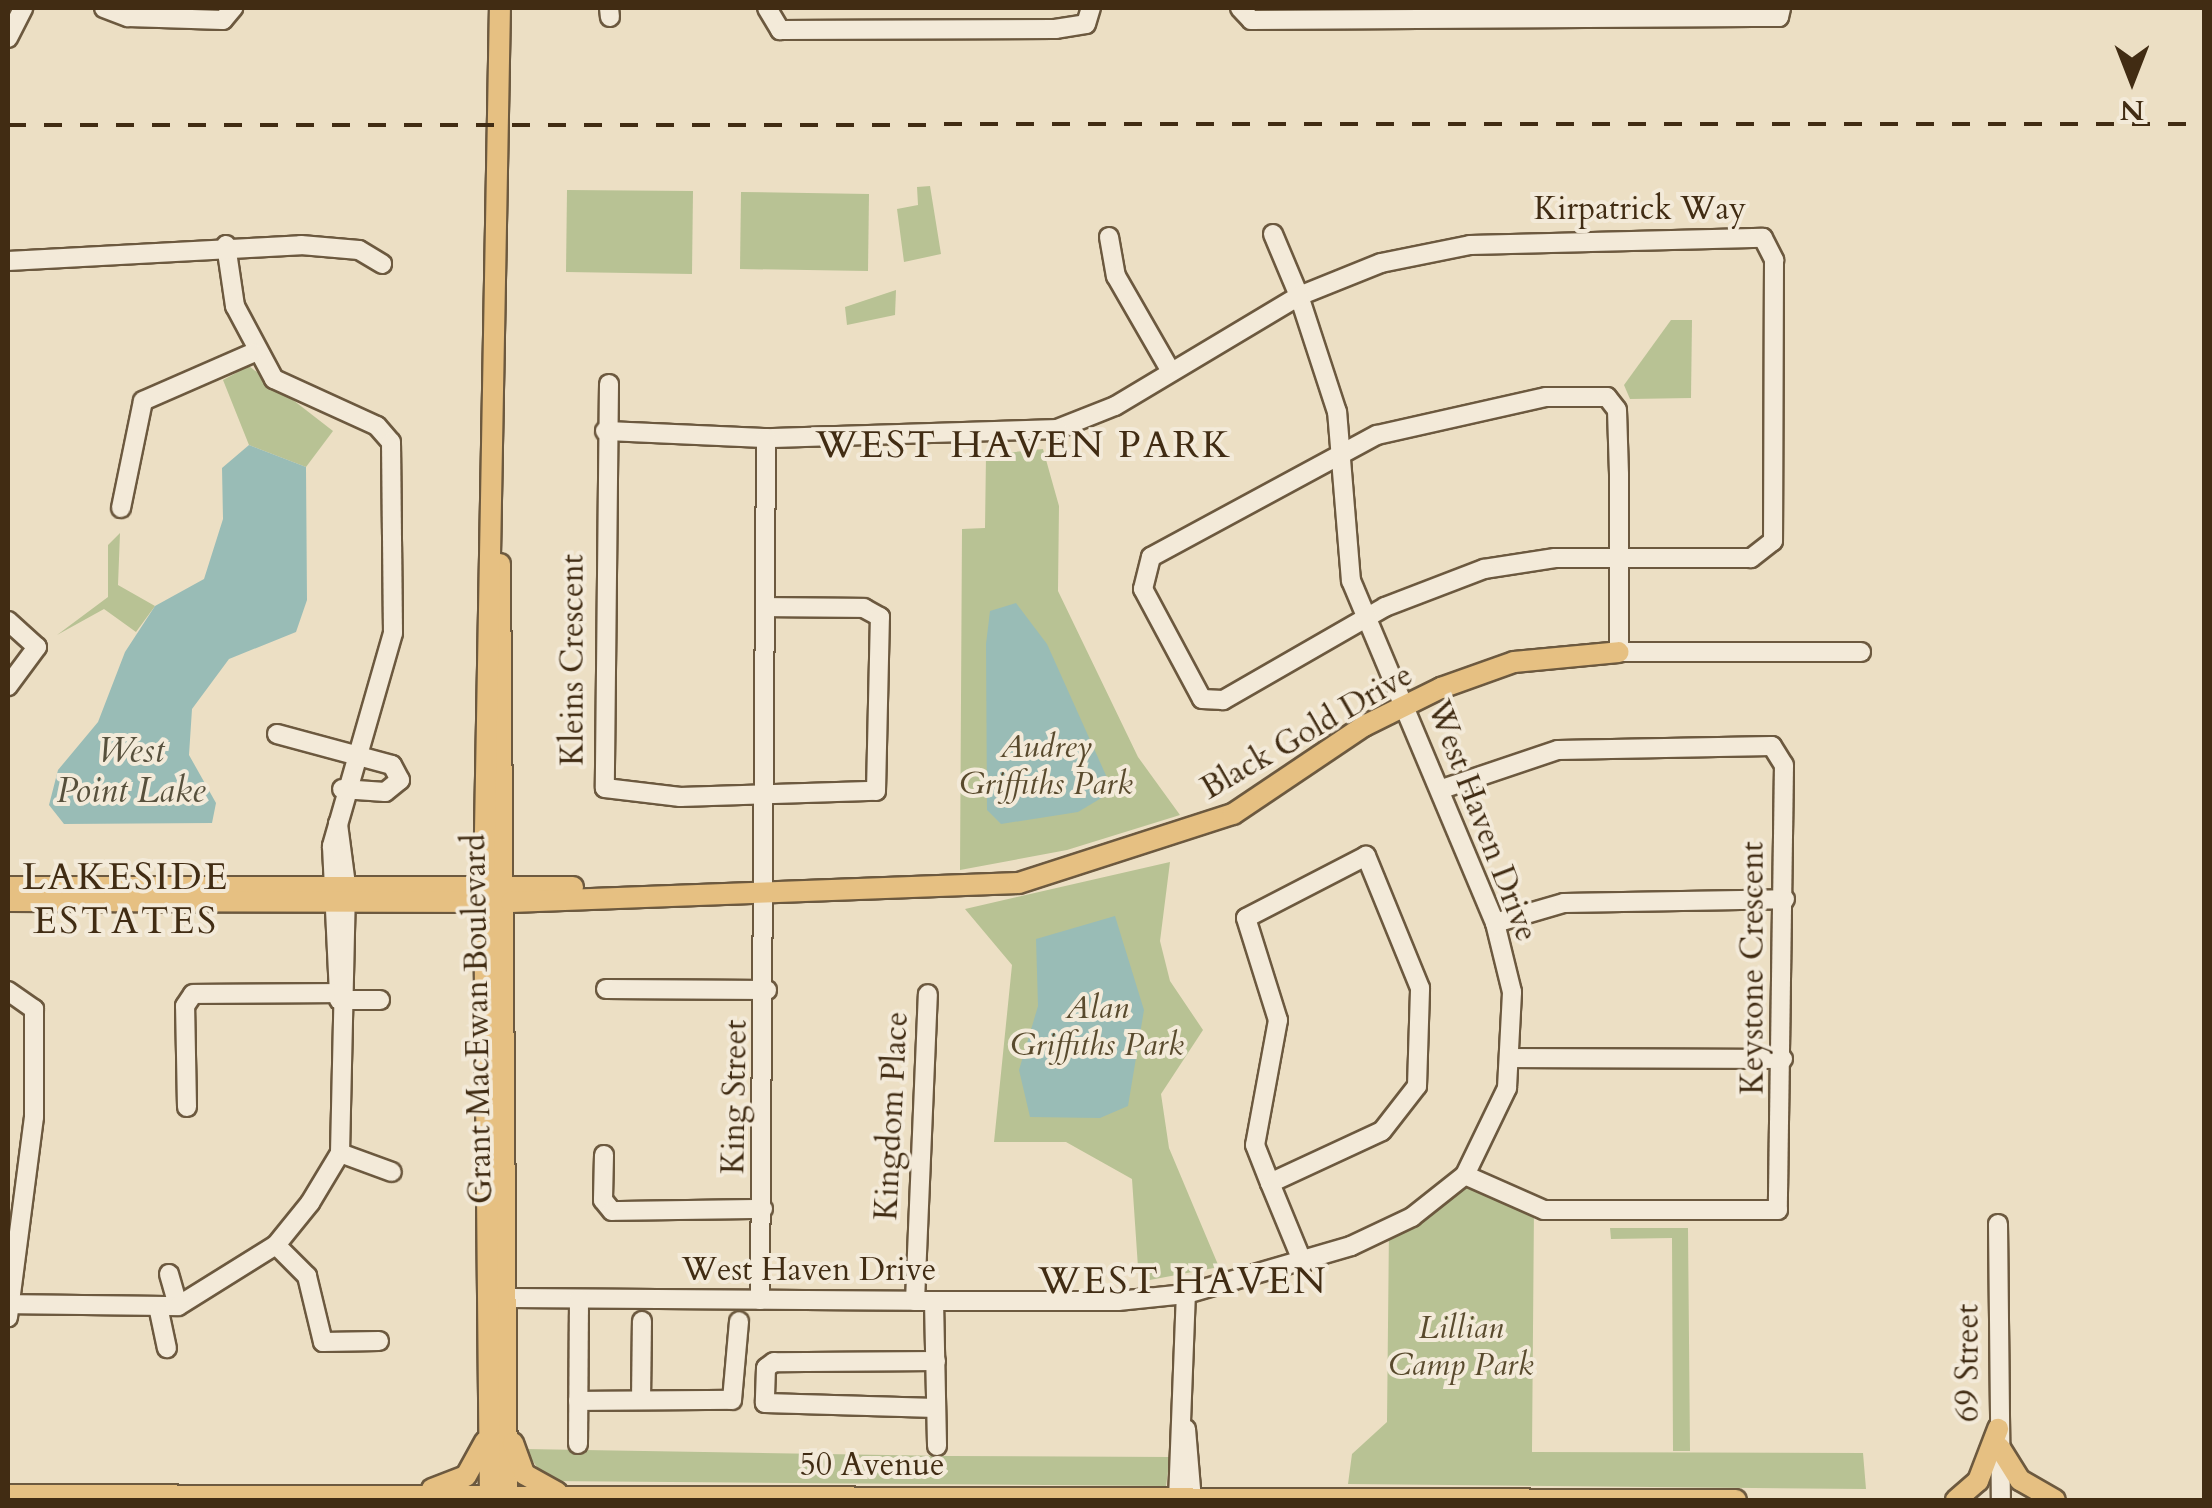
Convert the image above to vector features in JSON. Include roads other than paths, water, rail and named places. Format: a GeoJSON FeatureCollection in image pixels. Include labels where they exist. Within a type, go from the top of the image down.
{"type":"FeatureCollection","features":[{"type":"Feature","properties":{"kind":"main road","name":"Grant MacEwan Boulevard"},"geometry":{"type":"LineString","coordinates":[[499,1498],[495,893],[500,8]]}},
{"type":"Feature","properties":{"kind":"main road","name":"Black Gold Drive"},"geometry":{"type":"LineString","coordinates":[[8,886],[668,895],[961,890],[1108,861],[1234,814],[1405,704],[1514,662],[1619,652]]}},
{"type":"Feature","properties":{"kind":"main road","name":"Black Gold Drive"},"geometry":{"type":"LineString","coordinates":[[8,902],[338,892]]}},
{"type":"Feature","properties":{"kind":"main road","name":"Grant MacEwan Boulevard"},"geometry":{"type":"LineString","coordinates":[[495,893],[510,1298],[500,1422]]}},
{"type":"Feature","properties":{"kind":"main road"},"geometry":{"type":"LineString","coordinates":[[407,1495],[466,1476],[500,1422]]}},
{"type":"Feature","properties":{"kind":"main road"},"geometry":{"type":"LineString","coordinates":[[500,1422],[524,1474],[563,1495]]}},
{"type":"Feature","properties":{"kind":"main road"},"geometry":{"type":"LineString","coordinates":[[1956,1500],[1978,1481],[1999,1439]]}},
{"type":"Feature","properties":{"kind":"main road"},"geometry":{"type":"LineString","coordinates":[[1999,1439],[2020,1480],[2054,1500]]}},
{"type":"Feature","properties":{"kind":"main road","name":"50 Avenue"},"geometry":{"type":"LineString","coordinates":[[8,1495],[1736,1500]]}},
{"type":"Feature","properties":{"kind":"street"},"geometry":{"type":"LineString","coordinates":[[8,38],[24,8]]}},
{"type":"Feature","properties":{"kind":"street"},"geometry":{"type":"LineString","coordinates":[[104,8],[224,20],[233,8]]}},
{"type":"Feature","properties":{"kind":"street"},"geometry":{"type":"LineString","coordinates":[[767,8],[780,30],[1055,28],[1086,24],[1091,8]]}},
{"type":"Feature","properties":{"kind":"street"},"geometry":{"type":"LineString","coordinates":[[1240,8],[1251,20],[1270,20],[1779,17],[1781,8]]}},
{"type":"Feature","properties":{"kind":"street","name":"West Haven Drive"},"geometry":{"type":"LineString","coordinates":[[510,1298],[924,1301],[1186,1294],[1303,1263],[1412,1217],[1465,1175],[1498,1119],[1512,1058],[1512,992],[1496,922],[1366,618],[1341,538],[1340,452],[1332,391],[1273,234]]}},
{"type":"Feature","properties":{"kind":"street"},"geometry":{"type":"LineString","coordinates":[[1108,237],[1116,276],[1170,370]]}},
{"type":"Feature","properties":{"kind":"street","name":"Kirpatrick Way"},"geometry":{"type":"LineString","coordinates":[[1299,296],[1381,263],[1470,245],[1763,238],[1774,260],[1773,541],[1750,558],[1619,558]]}},
{"type":"Feature","properties":{"kind":"street"},"geometry":{"type":"LineString","coordinates":[[8,991],[34,1009],[34,1137],[8,1308],[169,1308],[276,1245],[340,1153],[338,823],[342,789],[393,634],[390,442],[377,426],[300,398],[253,353],[226,245]]}},
{"type":"Feature","properties":{"kind":"street"},"geometry":{"type":"LineString","coordinates":[[8,261],[226,245],[344,247],[382,264]]}},
{"type":"Feature","properties":{"kind":"street"},"geometry":{"type":"LineString","coordinates":[[606,432],[766,438],[1036,434],[1097,414],[1299,296]]}},
{"type":"Feature","properties":{"kind":"street"},"geometry":{"type":"LineString","coordinates":[[121,508],[143,402],[253,353]]}},
{"type":"Feature","properties":{"kind":"street","name":"Kleins Crescent"},"geometry":{"type":"LineString","coordinates":[[609,384],[602,780],[630,794],[766,797]]}},
{"type":"Feature","properties":{"kind":"street"},"geometry":{"type":"LineString","coordinates":[[1619,558],[1484,570],[1366,618],[1207,701],[1140,581],[1151,557],[1340,452],[1487,404],[1607,397],[1618,417],[1619,558],[1619,652],[1861,652]]}},
{"type":"Feature","properties":{"kind":"street"},"geometry":{"type":"LineString","coordinates":[[766,438],[768,894]]}},
{"type":"Feature","properties":{"kind":"street"},"geometry":{"type":"LineString","coordinates":[[766,607],[864,608],[880,617],[882,772],[871,795],[766,797]]}},
{"type":"Feature","properties":{"kind":"street"},"geometry":{"type":"LineString","coordinates":[[8,621],[37,647],[8,686]]}},
{"type":"Feature","properties":{"kind":"street"},"geometry":{"type":"LineString","coordinates":[[277,734],[352,758],[392,764],[400,780],[384,792],[342,789]]}},
{"type":"Feature","properties":{"kind":"street","name":"Keystone Crescent"},"geometry":{"type":"LineString","coordinates":[[1442,789],[1558,750],[1772,746],[1784,765],[1782,1196],[1772,1213],[1544,1210],[1465,1175]]}},
{"type":"Feature","properties":{"kind":"street"},"geometry":{"type":"LineString","coordinates":[[1270,1183],[1382,1131],[1417,1086],[1420,988],[1366,856],[1246,918],[1278,1020],[1252,1131],[1270,1183],[1303,1263]]}},
{"type":"Feature","properties":{"kind":"street","name":"King Street"},"geometry":{"type":"LineString","coordinates":[[760,1300],[768,894]]}},
{"type":"Feature","properties":{"kind":"street"},"geometry":{"type":"LineString","coordinates":[[1496,922],[1564,903],[1785,899]]}},
{"type":"Feature","properties":{"kind":"street"},"geometry":{"type":"LineString","coordinates":[[606,988],[766,990]]}},
{"type":"Feature","properties":{"kind":"street"},"geometry":{"type":"LineString","coordinates":[[187,1108],[185,1006],[193,994],[380,1000]]}},
{"type":"Feature","properties":{"kind":"street","name":"Kingdom Place"},"geometry":{"type":"LineString","coordinates":[[928,994],[924,1301],[935,1335],[937,1446]]}},
{"type":"Feature","properties":{"kind":"street"},"geometry":{"type":"LineString","coordinates":[[1512,1058],[1783,1059]]}},
{"type":"Feature","properties":{"kind":"street"},"geometry":{"type":"LineString","coordinates":[[340,1153],[392,1172]]}},
{"type":"Feature","properties":{"kind":"street"},"geometry":{"type":"LineString","coordinates":[[604,1155],[603,1200],[612,1210],[763,1209]]}},
{"type":"Feature","properties":{"kind":"street","name":"69 Street"},"geometry":{"type":"LineString","coordinates":[[1998,1224],[2001,1500]]}},
{"type":"Feature","properties":{"kind":"street"},"geometry":{"type":"LineString","coordinates":[[276,1245],[307,1276],[324,1342],[379,1341]]}},
{"type":"Feature","properties":{"kind":"street"},"geometry":{"type":"LineString","coordinates":[[167,1348],[169,1274]]}},
{"type":"Feature","properties":{"kind":"street"},"geometry":{"type":"LineString","coordinates":[[1185,1498],[1186,1294]]}},
{"type":"Feature","properties":{"kind":"street"},"geometry":{"type":"LineString","coordinates":[[578,1444],[579,1299]]}},
{"type":"Feature","properties":{"kind":"street"},"geometry":{"type":"LineString","coordinates":[[641,1400],[642,1321]]}},
{"type":"Feature","properties":{"kind":"street"},"geometry":{"type":"LineString","coordinates":[[578,1402],[732,1400],[739,1321]]}},
{"type":"Feature","properties":{"kind":"street"},"geometry":{"type":"LineString","coordinates":[[936,1361],[774,1362],[766,1368],[766,1403],[936,1408]]}},
{"type":"Feature","properties":{"kind":"water","name":"West Point Lake"},"geometry":{"type":"Polygon","coordinates":[[[249,445],[306,467],[307,600],[296,632],[229,659],[192,709],[189,755],[216,803],[212,823],[64,824],[49,805],[58,770],[98,722],[125,652],[155,606],[204,579],[223,519],[222,468],[249,445]]]}},
{"type":"Feature","properties":{"kind":"water"},"geometry":{"type":"Polygon","coordinates":[[[1016,603],[1047,644],[1113,791],[1078,812],[1001,824],[987,810],[986,644],[990,611],[1016,603]]]}},
{"type":"Feature","properties":{"kind":"water"},"geometry":{"type":"Polygon","coordinates":[[[1115,916],[1144,1010],[1128,1106],[1100,1118],[1030,1117],[1019,1070],[1038,1006],[1036,939],[1115,916]]]}},
{"type":"Feature","properties":{"kind":"railway"},"geometry":{"type":"LineString","coordinates":[[8,125],[2204,124]]}},
{"type":"Feature","properties":{"kind":"district","name":"WEST HAVEN PARK"},"geometry":{"type":"Point","coordinates":[1024,446]}},
{"type":"Feature","properties":{"kind":"district","name":"LAKESIDE ESTATES"},"geometry":{"type":"Point","coordinates":[126,900]}},
{"type":"Feature","properties":{"kind":"district","name":"WEST HAVEN"},"geometry":{"type":"Point","coordinates":[1183,1282]}},
{"type":"Feature","properties":{"kind":"park label","name":"Audrey Griffiths Park"},"geometry":{"type":"Point","coordinates":[1046,766]}},
{"type":"Feature","properties":{"kind":"park label","name":"Alan Griffiths Park"},"geometry":{"type":"Point","coordinates":[1097,1028]}},
{"type":"Feature","properties":{"kind":"park label","name":"Lillian Camp Park"},"geometry":{"type":"Point","coordinates":[1461,1348]}}]}
